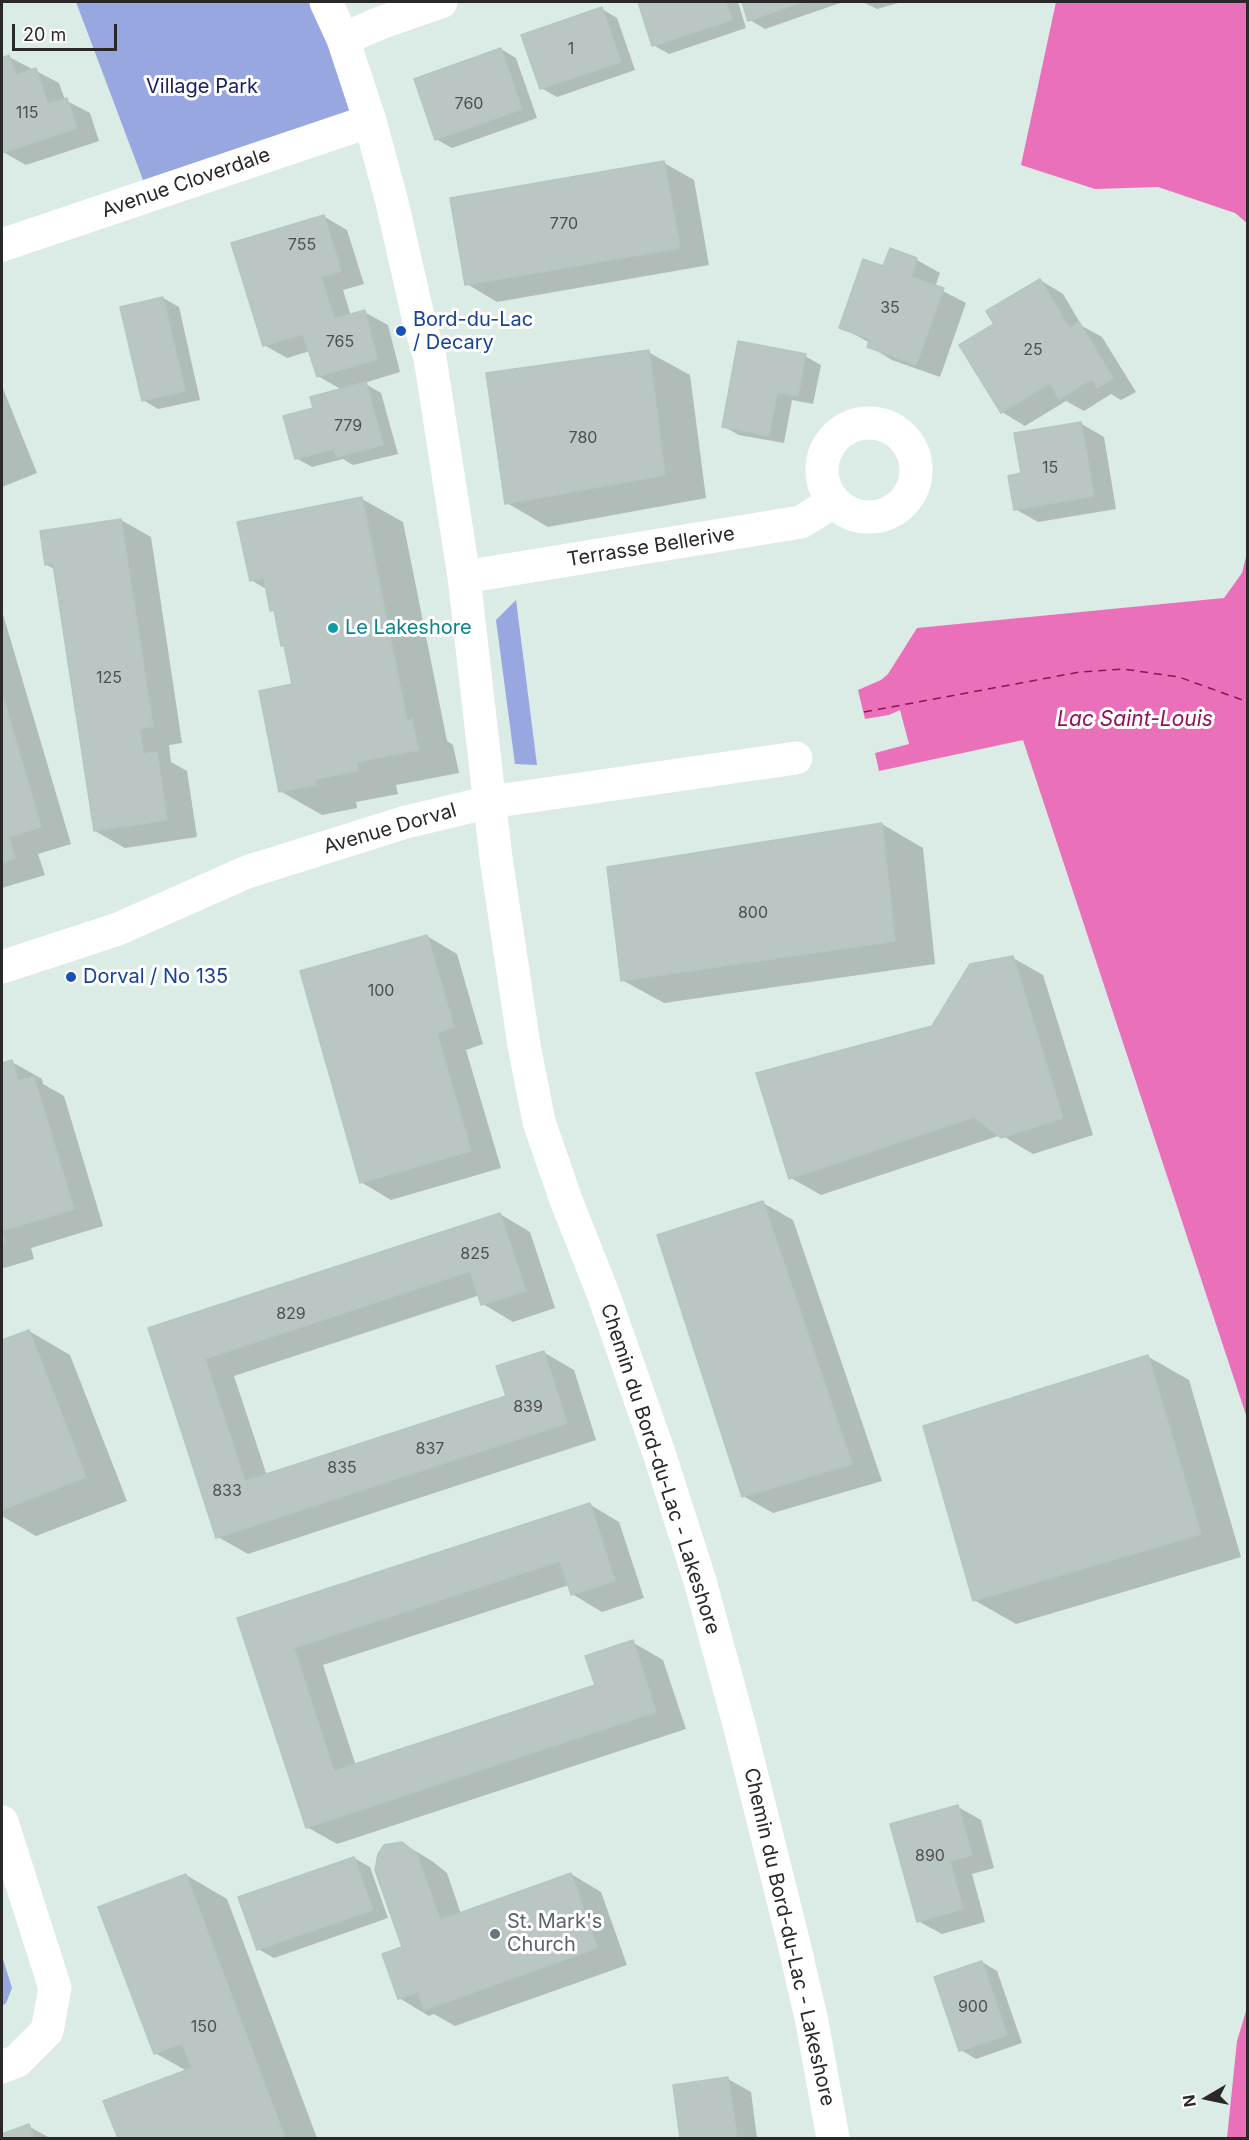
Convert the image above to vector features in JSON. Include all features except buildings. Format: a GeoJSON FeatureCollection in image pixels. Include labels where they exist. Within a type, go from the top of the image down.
{"type":"FeatureCollection","features":[{"type":"Feature","properties":{"kind":"street","name":"Chemin du Bord-du-Lac - Lakeshore"},"geometry":{"type":"LineString","coordinates":[[326,2],[343,39],[370,121],[430,358],[464,577],[490,802],[513,973],[539,1122],[566,1200],[604,1296],[660,1456],[700,1581],[740,1728],[794,1944],[812,2022],[833,2139]]}},
{"type":"Feature","properties":{"kind":"street"},"geometry":{"type":"LineString","coordinates":[[343,39],[441,2]]}},
{"type":"Feature","properties":{"kind":"street","name":"Avenue Cloverdale"},"geometry":{"type":"LineString","coordinates":[[2,245],[370,121]]}},
{"type":"Feature","properties":{"kind":"street","name":"Terrasse Bellerive"},"geometry":{"type":"LineString","coordinates":[[464,577],[801,522],[833,502]]}},
{"type":"Feature","properties":{"kind":"street","name":"Avenue Dorval"},"geometry":{"type":"LineString","coordinates":[[2,967],[118,929],[248,872],[415,819],[490,802],[796,758]]}},
{"type":"Feature","properties":{"kind":"street"},"geometry":{"type":"LineString","coordinates":[[2,1822],[56,1988],[47,2031],[17,2061],[2,2067]]}},
{"type":"Feature","properties":{"kind":"green space","name":"Village Park"},"geometry":{"type":"Polygon","coordinates":[[[76,2],[325,2],[370,121],[149,196],[76,2]]]}},
{"type":"Feature","properties":{"kind":"green space"},"geometry":{"type":"Polygon","coordinates":[[[516,600],[537,765],[515,764],[496,620],[516,600]]]}},
{"type":"Feature","properties":{"kind":"green space"},"geometry":{"type":"Polygon","coordinates":[[[2,1956],[12,1988],[6,2003],[2,2006],[2,1956]]]}},
{"type":"Feature","properties":{"kind":"water"},"geometry":{"type":"Polygon","coordinates":[[[1056,2],[1247,2],[1247,223],[1235,213],[1158,187],[1095,189],[1021,165],[1056,2]]]}},
{"type":"Feature","properties":{"kind":"water","name":"Lac Saint-Louis"},"geometry":{"type":"Polygon","coordinates":[[[1247,553],[1248,1418],[1023,740],[879,771],[875,753],[909,744],[900,710],[889,715],[865,719],[858,690],[881,680],[888,674],[917,628],[1224,598],[1242,573],[1247,553]]]}},
{"type":"Feature","properties":{"kind":"water"},"geometry":{"type":"Polygon","coordinates":[[[1247,2008],[1247,2138],[1227,2138],[1237,2041],[1247,2008]]]}},
{"type":"Feature","properties":{"kind":"ferry route"},"geometry":{"type":"LineString","coordinates":[[864,712],[1080,672],[1123,669],[1179,677],[1248,702]]}},
{"type":"Feature","properties":{"kind":"place","name":"Bord-du-Lac / Decary"},"geometry":{"type":"Point","coordinates":[401,331]}},
{"type":"Feature","properties":{"kind":"place","name":"Le Lakeshore"},"geometry":{"type":"Point","coordinates":[333,628]}},
{"type":"Feature","properties":{"kind":"place","name":"Dorval / No 135"},"geometry":{"type":"Point","coordinates":[71,977]}},
{"type":"Feature","properties":{"kind":"place","name":"St. Mark's Church"},"geometry":{"type":"Point","coordinates":[495,1934]}}]}
